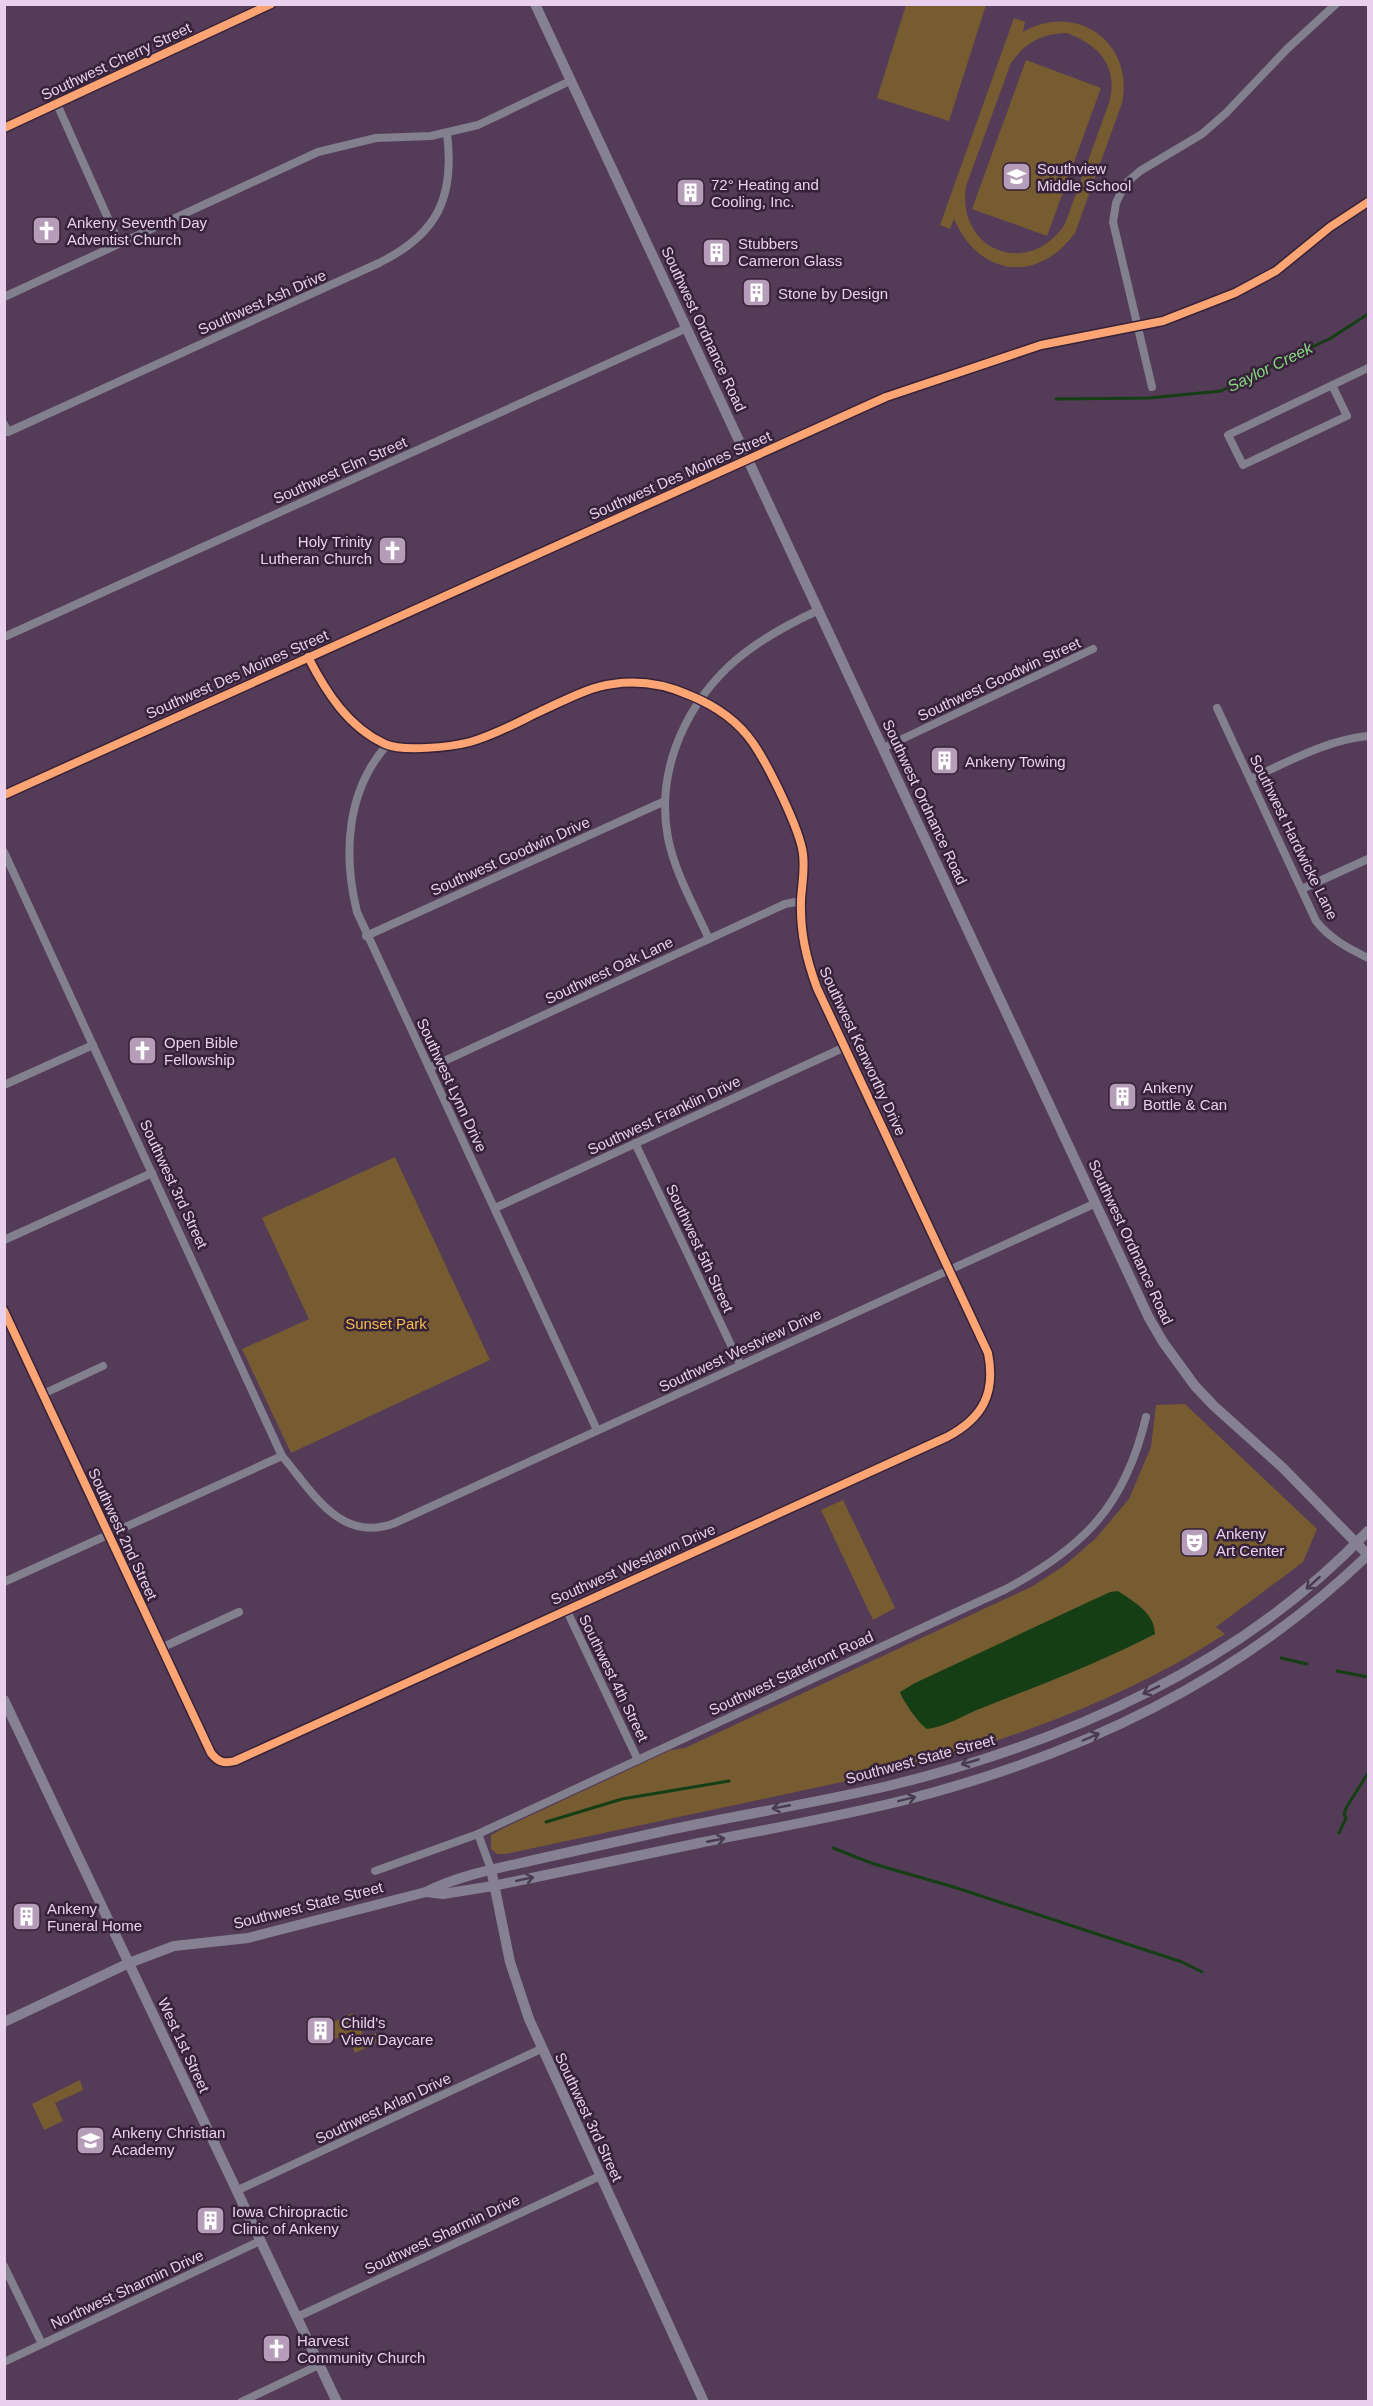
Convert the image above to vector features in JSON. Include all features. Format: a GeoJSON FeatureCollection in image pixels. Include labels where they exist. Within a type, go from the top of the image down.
{"type":"FeatureCollection","features":[{"type":"Feature","properties":{"kind":"main road","name":"Southwest Cherry Street"},"geometry":{"type":"LineString","coordinates":[[4,128],[271,4]]}},
{"type":"Feature","properties":{"kind":"main road","name":"Southwest Ordnance Road"},"geometry":{"type":"LineString","coordinates":[[535,4],[1149,1318],[1178,1365],[1214,1406],[1283,1468],[1368,1555]]}},
{"type":"Feature","properties":{"kind":"main road","name":"Southwest State Street"},"geometry":{"type":"LineString","coordinates":[[4,2022],[129,1964],[174,1946],[248,1938],[426,1892],[443,1883],[491,1869],[701,1823],[888,1786],[1019,1746],[1102,1713],[1154,1689],[1211,1657],[1288,1604],[1368,1531]]}},
{"type":"Feature","properties":{"kind":"main road","name":"Southwest State Street"},"geometry":{"type":"LineString","coordinates":[[426,1892],[443,1894],[493,1886],[893,1803],[952,1787],[1054,1753],[1131,1720],[1228,1667],[1292,1623],[1368,1555]]}},
{"type":"Feature","properties":{"kind":"main road","name":"West 1st Street"},"geometry":{"type":"LineString","coordinates":[[4,1700],[337,2402]]}},
{"type":"Feature","properties":{"kind":"main road","name":"Southwest 3rd Street"},"geometry":{"type":"LineString","coordinates":[[491,1869],[515,1981],[541,2049],[704,2402]]}},
{"type":"Feature","properties":{"kind":"street"},"geometry":{"type":"LineString","coordinates":[[1152,387],[1113,222],[1116,203],[1125,184],[1140,171],[1202,134],[1226,113],[1287,49],[1336,4]]}},
{"type":"Feature","properties":{"kind":"street"},"geometry":{"type":"LineString","coordinates":[[4,297],[318,152],[376,138],[447,133],[478,125],[570,81]]}},
{"type":"Feature","properties":{"kind":"street"},"geometry":{"type":"LineString","coordinates":[[57,104],[119,243]]}},
{"type":"Feature","properties":{"kind":"street","name":"Southwest Ash Drive"},"geometry":{"type":"LineString","coordinates":[[4,424],[8,432],[406,249],[422,236],[444,202],[450,158],[447,133]]}},
{"type":"Feature","properties":{"kind":"street","name":"Southwest Des Moines Street"},"geometry":{"type":"LineString","coordinates":[[4,795],[886,397],[1041,345],[1163,321],[1235,293],[1276,271],[1330,227],[1368,202]]}},
{"type":"Feature","properties":{"kind":"street","name":"Southwest Elm Street"},"geometry":{"type":"LineString","coordinates":[[4,637],[687,328]]}},
{"type":"Feature","properties":{"kind":"street"},"geometry":{"type":"LineString","coordinates":[[1332,386],[1347,416],[1243,465],[1228,435],[1368,368]]}},
{"type":"Feature","properties":{"kind":"street"},"geometry":{"type":"LineString","coordinates":[[709,939],[672,853],[668,835],[665,801],[670,763],[675,746],[682,729],[701,700],[726,669],[742,655],[789,624],[819,610]]}},
{"type":"Feature","properties":{"kind":"street","name":"Southwest Goodwin Street"},"geometry":{"type":"LineString","coordinates":[[883,748],[1094,649]]}},
{"type":"Feature","properties":{"kind":"street"},"geometry":{"type":"LineString","coordinates":[[308,657],[337,705],[356,724],[387,745]]}},
{"type":"Feature","properties":{"kind":"street","name":"Southwest Kenworthy Drive"},"geometry":{"type":"LineString","coordinates":[[387,745],[440,748],[471,742],[575,696],[614,684],[641,682],[669,686],[701,700],[719,710],[738,726],[753,742],[797,831],[803,853],[802,940],[807,961],[982,1340]]}},
{"type":"Feature","properties":{"kind":"street","name":"Southwest Hardwicke Lane"},"geometry":{"type":"LineString","coordinates":[[1217,708],[1316,921],[1340,944],[1368,958]]}},
{"type":"Feature","properties":{"kind":"street"},"geometry":{"type":"LineString","coordinates":[[1250,779],[1315,750],[1350,738],[1368,736]]}},
{"type":"Feature","properties":{"kind":"street","name":"Southwest Lynn Drive"},"geometry":{"type":"LineString","coordinates":[[387,745],[376,756],[358,795],[348,847],[352,891],[366,936],[597,1430]]}},
{"type":"Feature","properties":{"kind":"street","name":"Southwest Goodwin Drive"},"geometry":{"type":"LineString","coordinates":[[366,936],[665,801]]}},
{"type":"Feature","properties":{"kind":"street","name":"Southwest 3rd Street"},"geometry":{"type":"LineString","coordinates":[[4,852],[282,1456],[334,1516]]}},
{"type":"Feature","properties":{"kind":"street"},"geometry":{"type":"LineString","coordinates":[[1302,889],[1368,859]]}},
{"type":"Feature","properties":{"kind":"street","name":"Southwest Oak Lane"},"geometry":{"type":"LineString","coordinates":[[429,1068],[785,904],[801,901]]}},
{"type":"Feature","properties":{"kind":"street"},"geometry":{"type":"LineString","coordinates":[[4,1085],[93,1045]]}},
{"type":"Feature","properties":{"kind":"street","name":"Southwest Franklin Drive"},"geometry":{"type":"LineString","coordinates":[[495,1208],[845,1047]]}},
{"type":"Feature","properties":{"kind":"street","name":"Southwest 5th Street"},"geometry":{"type":"LineString","coordinates":[[635,1143],[740,1365]]}},
{"type":"Feature","properties":{"kind":"street"},"geometry":{"type":"LineString","coordinates":[[4,1240],[152,1173]]}},
{"type":"Feature","properties":{"kind":"street","name":"Southwest Westview Drive"},"geometry":{"type":"LineString","coordinates":[[334,1516],[355,1527],[372,1529],[395,1523],[1096,1203]]}},
{"type":"Feature","properties":{"kind":"street","name":"Southwest 2nd Street"},"geometry":{"type":"LineString","coordinates":[[4,1311],[211,1753],[218,1761],[223,1762]]}},
{"type":"Feature","properties":{"kind":"street","name":"Southwest Westlawn Drive"},"geometry":{"type":"LineString","coordinates":[[223,1762],[235,1761],[963,1428],[982,1407],[990,1388],[991,1367],[982,1340]]}},
{"type":"Feature","properties":{"kind":"street"},"geometry":{"type":"LineString","coordinates":[[43,1394],[103,1366]]}},
{"type":"Feature","properties":{"kind":"street","name":"Southwest Statefront Road"},"geometry":{"type":"LineString","coordinates":[[375,1871],[478,1834],[1006,1589],[1044,1567],[1077,1542],[1108,1508],[1134,1460],[1146,1417]]}},
{"type":"Feature","properties":{"kind":"street"},"geometry":{"type":"LineString","coordinates":[[4,1582],[282,1456]]}},
{"type":"Feature","properties":{"kind":"street","name":"Southwest 4th Street"},"geometry":{"type":"LineString","coordinates":[[566,1609],[638,1760]]}},
{"type":"Feature","properties":{"kind":"street"},"geometry":{"type":"LineString","coordinates":[[161,1648],[239,1612]]}},
{"type":"Feature","properties":{"kind":"street","name":"Southwest 3rd Street"},"geometry":{"type":"LineString","coordinates":[[478,1834],[491,1869]]}},
{"type":"Feature","properties":{"kind":"street","name":"Southwest Arlan Drive"},"geometry":{"type":"LineString","coordinates":[[236,2191],[541,2049]]}},
{"type":"Feature","properties":{"kind":"street","name":"Southwest Sharmin Drive"},"geometry":{"type":"LineString","coordinates":[[297,2317],[600,2176]]}},
{"type":"Feature","properties":{"kind":"street","name":"Northwest Sharmin Drive"},"geometry":{"type":"LineString","coordinates":[[4,2362],[260,2241]]}},
{"type":"Feature","properties":{"kind":"street"},"geometry":{"type":"LineString","coordinates":[[4,2266],[42,2344]]}},
{"type":"Feature","properties":{"kind":"street"},"geometry":{"type":"LineString","coordinates":[[242,2402],[319,2364]]}},
{"type":"Feature","properties":{"kind":"green space"},"geometry":{"type":"Polygon","coordinates":[[[906,5],[986,5],[949,121],[877,98],[906,5]]]}},
{"type":"Feature","properties":{"kind":"green space"},"geometry":{"type":"Polygon","coordinates":[[[1014,18],[1025,22],[1023,32],[1043,24],[1063,22],[1081,25],[1097,33],[1110,46],[1119,62],[1124,81],[1122,103],[1075,233],[1060,249],[1044,260],[1027,266],[1010,267],[994,262],[978,253],[965,238],[954,219],[950,229],[940,225],[1014,18]],[[1067,33],[1042,37],[1022,50],[1011,63],[966,186],[966,209],[972,227],[983,241],[998,250],[1015,253],[1033,250],[1050,241],[1065,224],[1109,103],[1111,90],[1109,68],[1104,59],[1097,51],[1067,33]]]}},
{"type":"Feature","properties":{"kind":"green space"},"geometry":{"type":"Polygon","coordinates":[[[1026,60],[1101,88],[1047,236],[972,209],[1026,60]]]}},
{"type":"Feature","properties":{"kind":"green space","name":"Sunset Park"},"geometry":{"type":"Polygon","coordinates":[[[395,1157],[490,1360],[291,1453],[242,1349],[309,1319],[262,1218],[395,1157]]]}},
{"type":"Feature","properties":{"kind":"green space"},"geometry":{"type":"Polygon","coordinates":[[[1185,1404],[1317,1529],[1303,1562],[1216,1627],[1225,1634],[1148,1678],[1067,1715],[941,1758],[898,1770],[506,1854],[497,1854],[491,1849],[491,1835],[506,1827],[671,1750],[685,1748],[1033,1586],[1065,1565],[1095,1539],[1129,1499],[1151,1447],[1156,1405],[1185,1404]]]}},
{"type":"Feature","properties":{"kind":"green space"},"geometry":{"type":"Polygon","coordinates":[[[843,1500],[895,1608],[873,1620],[821,1510],[843,1500]]]}},
{"type":"Feature","properties":{"kind":"green space"},"geometry":{"type":"Polygon","coordinates":[[[353,2013],[365,2038],[376,2033],[380,2041],[355,2053],[348,2033],[333,2040],[327,2025],[353,2013]]]}},
{"type":"Feature","properties":{"kind":"green space"},"geometry":{"type":"Polygon","coordinates":[[[80,2080],[83,2090],[55,2103],[63,2121],[44,2130],[32,2104],[80,2080]]]}},
{"type":"Feature","properties":{"kind":"shaded area"},"geometry":{"type":"Polygon","coordinates":[[[1118,1591],[1147,1614],[1155,1634],[1091,1664],[934,1728],[927,1729],[924,1726],[900,1692],[1110,1592],[1118,1591]]]}},
{"type":"Feature","properties":{"kind":"waterway","name":"Saylor Creek"},"geometry":{"type":"LineString","coordinates":[[1056,399],[1149,398],[1221,391],[1331,338],[1368,314]]}},
{"type":"Feature","properties":{"kind":"waterway"},"geometry":{"type":"LineString","coordinates":[[1281,1658],[1307,1664]]}},
{"type":"Feature","properties":{"kind":"waterway"},"geometry":{"type":"LineString","coordinates":[[1337,1671],[1368,1677]]}},
{"type":"Feature","properties":{"kind":"waterway"},"geometry":{"type":"LineString","coordinates":[[1339,1833],[1346,1818],[1344,1814],[1346,1808],[1368,1773]]}},
{"type":"Feature","properties":{"kind":"waterway"},"geometry":{"type":"LineString","coordinates":[[546,1822],[622,1799],[729,1781]]}},
{"type":"Feature","properties":{"kind":"waterway"},"geometry":{"type":"LineString","coordinates":[[833,1848],[874,1864],[957,1888],[1182,1962],[1202,1972]]}},
{"type":"Feature","properties":{"kind":"cycle path"},"geometry":{"type":"LineString","coordinates":[[4,128],[271,4]]}},
{"type":"Feature","properties":{"kind":"cycle path"},"geometry":{"type":"LineString","coordinates":[[4,795],[886,397],[1041,345],[1163,321],[1235,293],[1276,271],[1330,227],[1368,202]]}},
{"type":"Feature","properties":{"kind":"cycle path"},"geometry":{"type":"LineString","coordinates":[[4,1311],[211,1753],[224,1762],[235,1761],[947,1437],[970,1421],[984,1403],[990,1380],[988,1353],[817,988],[803,934],[801,900],[804,866],[801,843],[775,781],[753,743],[740,727],[716,709],[680,691],[633,682],[585,691],[497,732],[470,742],[451,746],[403,748],[385,744],[372,737],[349,718],[322,683],[308,657]]}},
{"type":"Feature","properties":{"kind":"place","name":"Southview Middle School"},"geometry":{"type":"Point","coordinates":[1016,177]}},
{"type":"Feature","properties":{"kind":"place","name":"72° Heating and Cooling, Inc."},"geometry":{"type":"Point","coordinates":[690,193]}},
{"type":"Feature","properties":{"kind":"place","name":"Ankeny Seventh Day Adventist Church"},"geometry":{"type":"Point","coordinates":[46,231]}},
{"type":"Feature","properties":{"kind":"place","name":"Stubbers Cameron Glass"},"geometry":{"type":"Point","coordinates":[717,252]}},
{"type":"Feature","properties":{"kind":"place","name":"Stone by Design"},"geometry":{"type":"Point","coordinates":[757,293]}},
{"type":"Feature","properties":{"kind":"place","name":"Holy Trinity Lutheran Church"},"geometry":{"type":"Point","coordinates":[393,550]}},
{"type":"Feature","properties":{"kind":"place","name":"Ankeny Towing"},"geometry":{"type":"Point","coordinates":[944,761]}},
{"type":"Feature","properties":{"kind":"place","name":"Open Bible Fellowship"},"geometry":{"type":"Point","coordinates":[143,1051]}},
{"type":"Feature","properties":{"kind":"place","name":"Ankeny Bottle & Can"},"geometry":{"type":"Point","coordinates":[1122,1096]}},
{"type":"Feature","properties":{"kind":"place","name":"Ankeny Art Center"},"geometry":{"type":"Point","coordinates":[1195,1542]}},
{"type":"Feature","properties":{"kind":"place","name":"Ankeny Funeral Home"},"geometry":{"type":"Point","coordinates":[26,1917]}},
{"type":"Feature","properties":{"kind":"place","name":"Child's View Daycare"},"geometry":{"type":"Point","coordinates":[320,2031]}},
{"type":"Feature","properties":{"kind":"place","name":"Ankeny Christian Academy"},"geometry":{"type":"Point","coordinates":[91,2141]}},
{"type":"Feature","properties":{"kind":"place","name":"Iowa Chiropractic Clinic of Ankeny"},"geometry":{"type":"Point","coordinates":[211,2220]}},
{"type":"Feature","properties":{"kind":"place","name":"Harvest Community Church"},"geometry":{"type":"Point","coordinates":[276,2349]}}]}
